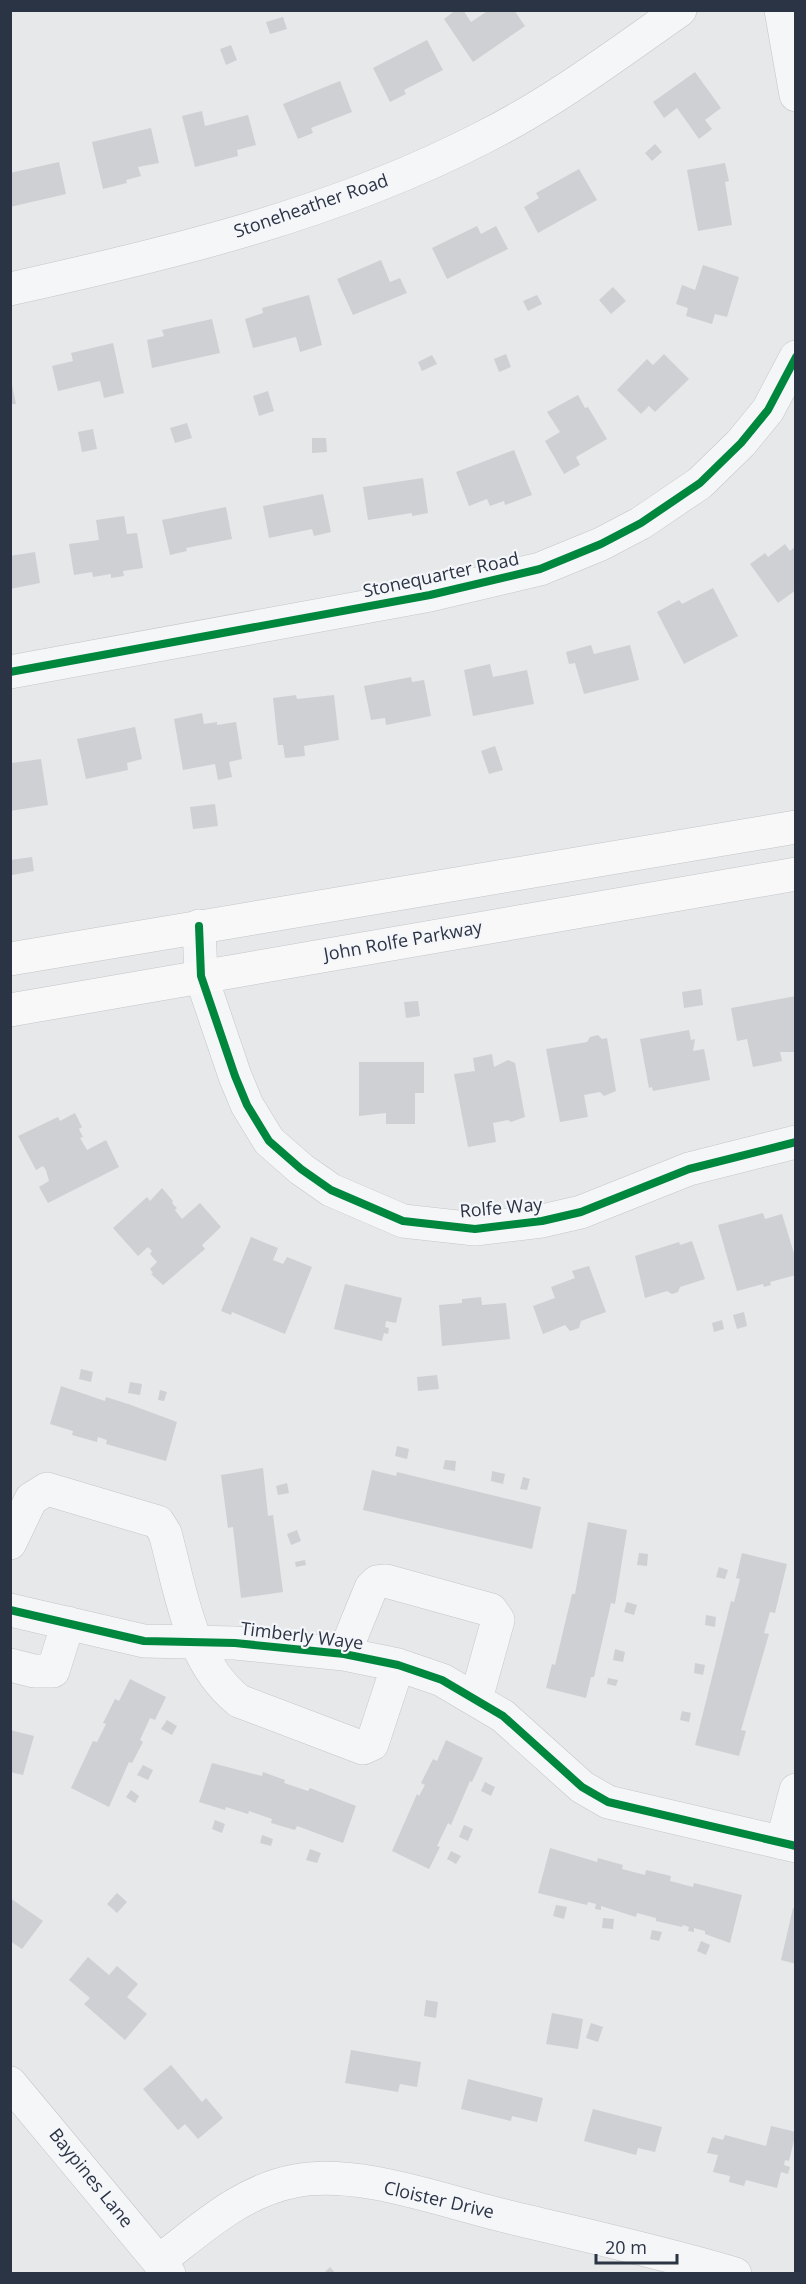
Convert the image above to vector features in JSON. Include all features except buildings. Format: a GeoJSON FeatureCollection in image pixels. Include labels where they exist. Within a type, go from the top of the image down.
{"type":"FeatureCollection","features":[{"type":"Feature","properties":{"kind":"main road"},"geometry":{"type":"LineString","coordinates":[[10,959],[795,827]]}},
{"type":"Feature","properties":{"kind":"main road","name":"John Rolfe Parkway"},"geometry":{"type":"LineString","coordinates":[[10,1010],[795,874]]}},
{"type":"Feature","properties":{"kind":"street","name":"Stoneheather Road"},"geometry":{"type":"LineString","coordinates":[[10,289],[108,267],[264,225],[369,190],[482,138],[572,86],[681,10]]}},
{"type":"Feature","properties":{"kind":"street"},"geometry":{"type":"LineString","coordinates":[[781,10],[795,95]]}},
{"type":"Feature","properties":{"kind":"street","name":"Stonequarter Road"},"geometry":{"type":"LineString","coordinates":[[10,672],[430,595],[540,569],[601,544],[631,528],[700,483],[741,443],[768,410],[795,357]]}},
{"type":"Feature","properties":{"kind":"street","name":"Rolfe Way"},"geometry":{"type":"LineString","coordinates":[[198,926],[201,976],[235,1076],[247,1105],[269,1141],[331,1191],[403,1221],[475,1229],[542,1221],[581,1212],[689,1169],[795,1142]]}},
{"type":"Feature","properties":{"kind":"street"},"geometry":{"type":"LineString","coordinates":[[10,1543],[31,1499],[47,1489],[158,1522],[165,1533],[195,1642],[208,1668],[226,1691],[239,1701],[363,1748],[372,1744],[398,1665]]}},
{"type":"Feature","properties":{"kind":"street"},"geometry":{"type":"LineString","coordinates":[[344,1654],[371,1588],[377,1582],[386,1581],[491,1610],[498,1620],[476,1699]]}},
{"type":"Feature","properties":{"kind":"street","name":"Timberly Waye"},"geometry":{"type":"LineString","coordinates":[[10,1610],[144,1641],[195,1642],[344,1654],[398,1665],[442,1680],[476,1699],[502,1716],[582,1787],[608,1802],[789,1845]]}},
{"type":"Feature","properties":{"kind":"street"},"geometry":{"type":"LineString","coordinates":[[10,1665],[34,1671],[53,1671],[68,1623]]}},
{"type":"Feature","properties":{"kind":"street"},"geometry":{"type":"LineString","coordinates":[[789,1845],[795,1790]]}},
{"type":"Feature","properties":{"kind":"street","name":"Baypines Lane"},"geometry":{"type":"LineString","coordinates":[[10,2083],[164,2267]]}},
{"type":"Feature","properties":{"kind":"street","name":"Cloister Drive"},"geometry":{"type":"LineString","coordinates":[[164,2267],[231,2206],[253,2194],[295,2181],[331,2178],[399,2190],[735,2274]]}},
{"type":"Feature","properties":{"kind":"cycle path"},"geometry":{"type":"LineString","coordinates":[[10,672],[430,595],[540,569],[601,544],[641,523],[700,483],[741,443],[768,410],[796,357]]}},
{"type":"Feature","properties":{"kind":"cycle path"},"geometry":{"type":"LineString","coordinates":[[199,926],[201,976],[235,1076],[247,1105],[269,1141],[301,1169],[331,1190],[403,1221],[475,1229],[542,1221],[581,1212],[689,1169],[796,1142]]}},
{"type":"Feature","properties":{"kind":"cycle path"},"geometry":{"type":"LineString","coordinates":[[10,1610],[144,1641],[235,1643],[344,1654],[398,1665],[442,1680],[503,1716],[582,1787],[608,1802],[796,1846]]}}]}
